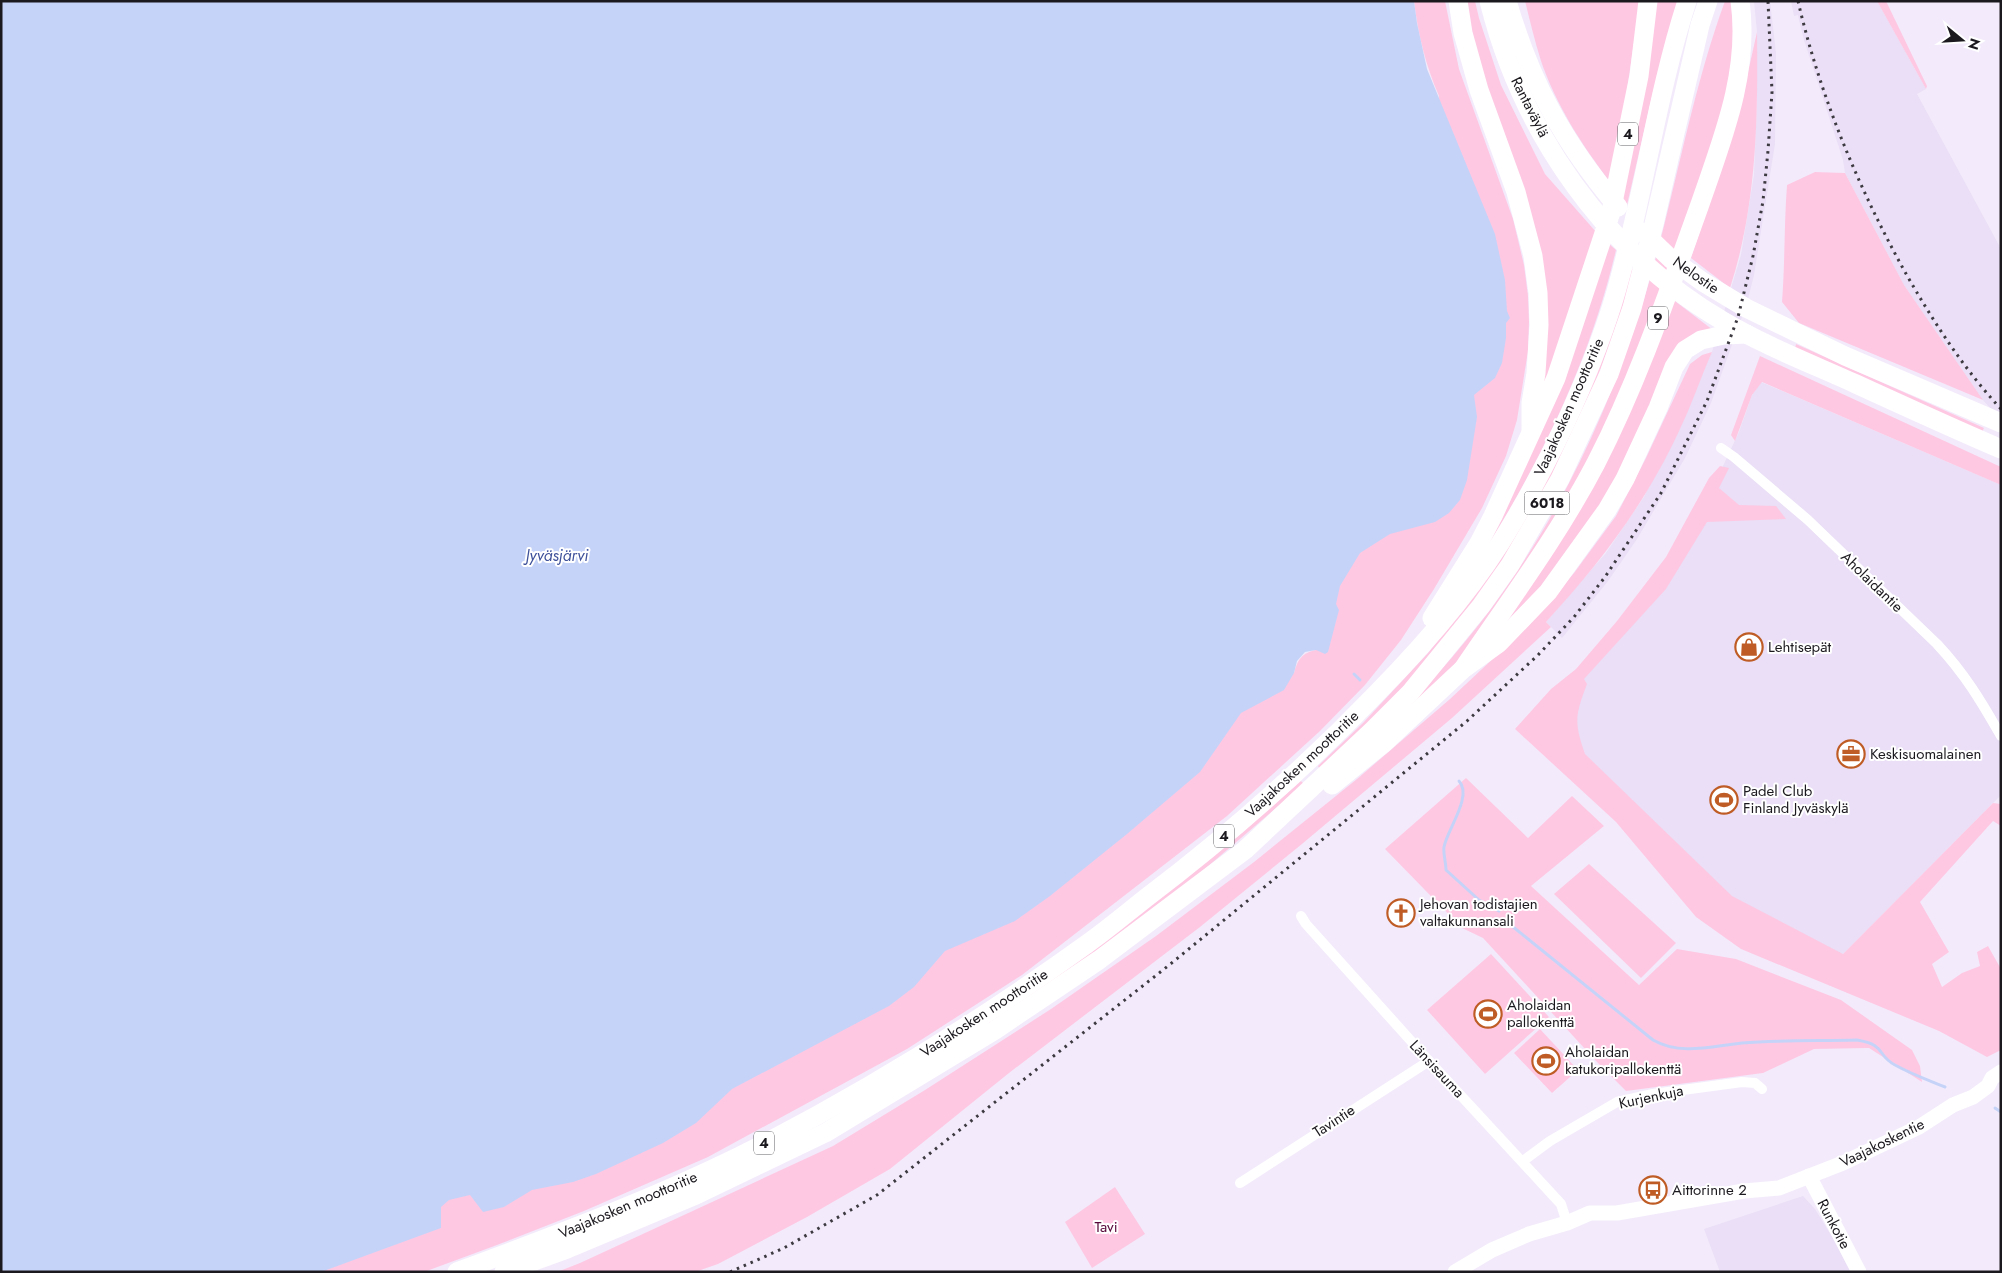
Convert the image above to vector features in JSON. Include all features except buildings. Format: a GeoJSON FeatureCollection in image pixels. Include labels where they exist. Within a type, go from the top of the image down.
{"type":"FeatureCollection","features":[{"type":"Feature","properties":{"kind":"highway"},"geometry":{"type":"LineString","coordinates":[[1458,1],[1463,33],[1479,90],[1516,192],[1533,256],[1538,293],[1539,325],[1536,373],[1530,403],[1532,434]]}},
{"type":"Feature","properties":{"kind":"highway","name":"Rantaväylä"},"geometry":{"type":"LineString","coordinates":[[1489,1],[1507,61],[1529,111],[1556,157],[1588,205]]}},
{"type":"Feature","properties":{"kind":"highway","name":"Nelostie"},"geometry":{"type":"LineString","coordinates":[[1507,1],[1535,80],[1554,118],[1589,173],[1624,213],[1671,259],[1703,282],[1746,308],[1794,333],[1948,402],[2001,423]]}},
{"type":"Feature","properties":{"kind":"highway","name":"4"},"geometry":{"type":"LineString","coordinates":[[1408,661],[1434,614],[1479,543],[1508,486],[1556,378],[1610,212],[1639,76],[1648,1]]}},
{"type":"Feature","properties":{"kind":"highway","name":"Vaajakosken moottoritie"},"geometry":{"type":"LineString","coordinates":[[457,1272],[559,1235],[668,1190],[760,1146],[932,1048],[1092,940],[1190,865],[1298,772],[1354,717],[1408,661],[1472,583],[1512,525],[1545,465],[1579,393],[1613,302],[1636,212],[1662,94],[1687,1]]}},
{"type":"Feature","properties":{"kind":"highway","name":"Vaajakosken moottoritie"},"geometry":{"type":"LineString","coordinates":[[504,1272],[567,1249],[696,1194],[825,1133],[995,1030],[1083,971],[1219,870],[1270,829],[1410,693],[1442,656],[1510,565],[1560,479],[1609,374],[1632,308],[1654,224],[1700,25],[1708,1]]}},
{"type":"Feature","properties":{"kind":"highway","name":"9"},"geometry":{"type":"LineString","coordinates":[[1463,669],[1529,576],[1567,514],[1596,462],[1632,383],[1675,274],[1707,184],[1736,93],[1742,46],[1740,1]]}},
{"type":"Feature","properties":{"kind":"highway","name":"Nelostie"},"geometry":{"type":"LineString","coordinates":[[1588,205],[1616,236],[1663,278],[1695,303],[1747,334],[1993,446]]}},
{"type":"Feature","properties":{"kind":"highway","name":"4"},"geometry":{"type":"LineString","coordinates":[[1270,829],[1327,789],[1384,743],[1463,669],[1498,643],[1524,618],[1548,592],[1607,510],[1625,478],[1658,408],[1674,367],[1685,350],[1700,340],[1724,335],[1747,334]]}},
{"type":"Feature","properties":{"kind":"main road","name":"Vaajakoskentie"},"geometry":{"type":"LineString","coordinates":[[1455,1272],[1492,1250],[1529,1234],[1567,1223],[1592,1224],[1616,1213],[1744,1191],[1777,1178],[1809,1176],[1843,1163],[1919,1127],[1953,1105],[1973,1097],[1988,1086],[1997,1075]]}},
{"type":"Feature","properties":{"kind":"main road","name":"Runkotie"},"geometry":{"type":"LineString","coordinates":[[1809,1176],[1859,1272]]}},
{"type":"Feature","properties":{"kind":"street","name":"Aholaidantie"},"geometry":{"type":"LineString","coordinates":[[1721,448],[1808,520],[1937,644],[1955,663],[1979,696],[2001,736]]}},
{"type":"Feature","properties":{"kind":"street","name":"Länsisauma"},"geometry":{"type":"LineString","coordinates":[[1301,916],[1306,924],[1429,1061],[1561,1204],[1567,1223]]}},
{"type":"Feature","properties":{"kind":"street","name":"Tavintie"},"geometry":{"type":"LineString","coordinates":[[1240,1183],[1429,1061]]}},
{"type":"Feature","properties":{"kind":"street","name":"Kurjenkuja"},"geometry":{"type":"LineString","coordinates":[[1523,1161],[1550,1141],[1617,1102],[1653,1094],[1742,1082],[1755,1083],[1762,1089]]}},
{"type":"Feature","properties":{"kind":"shaded area"},"geometry":{"type":"Polygon","coordinates":[[[1754,1],[1770,1],[1776,53],[1775,144],[1754,275],[1747,303],[1711,403],[1685,458],[1637,539],[1608,581],[1562,638],[1546,622],[1606,553],[1644,497],[1712,352],[1741,255],[1754,175],[1757,32],[1754,1]]]}},
{"type":"Feature","properties":{"kind":"shaded area"},"geometry":{"type":"Polygon","coordinates":[[[1791,1],[1877,1],[1926,89],[1917,94],[2001,249],[2001,420],[1983,400],[1904,285],[1845,173],[1843,160],[1804,40],[1798,15],[1794,16],[1791,1]]]}},
{"type":"Feature","properties":{"kind":"shaded area"},"geometry":{"type":"Polygon","coordinates":[[[1761,382],[2001,485],[2001,795],[1843,954],[1718,907],[1539,718],[1665,565],[1708,498],[1739,432],[1752,395],[1761,382]]]}},
{"type":"Feature","properties":{"kind":"shaded area"},"geometry":{"type":"Polygon","coordinates":[[[1803,1196],[1815,1209],[1853,1271],[1720,1272],[1704,1229],[1803,1196]]]}},
{"type":"Feature","properties":{"kind":"green space"},"geometry":{"type":"Polygon","coordinates":[[[1414,1],[1445,1],[1459,69],[1513,219],[1524,265],[1528,296],[1528,351],[1517,420],[1506,456],[1482,508],[1401,640],[1365,685],[1320,731],[1227,816],[1022,975],[907,1049],[708,1157],[584,1211],[424,1272],[31,1272],[1294,673],[1301,657],[1316,650],[1439,96],[1423,50],[1414,1]]]}},
{"type":"Feature","properties":{"kind":"green space"},"geometry":{"type":"Polygon","coordinates":[[[1464,1],[1475,1],[1501,85],[1545,174],[1597,233],[1539,403],[1545,324],[1464,1]]]}},
{"type":"Feature","properties":{"kind":"green space"},"geometry":{"type":"Polygon","coordinates":[[[1525,1],[1640,1],[1621,131],[1610,182],[1580,139],[1554,93],[1541,61],[1525,1]]]}},
{"type":"Feature","properties":{"kind":"green space"},"geometry":{"type":"Polygon","coordinates":[[[1654,1],[1678,1],[1653,92],[1627,205],[1618,195],[1654,1]]]}},
{"type":"Feature","properties":{"kind":"green space"},"geometry":{"type":"Polygon","coordinates":[[[1725,1],[1731,1],[1736,25],[1726,110],[1627,381],[1563,512],[1475,641],[1439,683],[1397,719],[1465,642],[1525,560],[1564,492],[1598,422],[1614,386],[1652,273],[1701,78],[1725,1]]]}},
{"type":"Feature","properties":{"kind":"green space"},"geometry":{"type":"Polygon","coordinates":[[[1877,1],[1886,1],[1927,86],[1926,89],[1877,1]]]}},
{"type":"Feature","properties":{"kind":"green space"},"geometry":{"type":"Polygon","coordinates":[[[1757,32],[1756,129],[1751,193],[1739,257],[1730,288],[1691,258],[1738,117],[1757,32]]]}},
{"type":"Feature","properties":{"kind":"green space"},"geometry":{"type":"Polygon","coordinates":[[[1815,172],[1845,173],[1904,285],[1983,400],[1799,323],[1782,302],[1787,185],[1815,172]]]}},
{"type":"Feature","properties":{"kind":"green space"},"geometry":{"type":"Polygon","coordinates":[[[1607,242],[1616,250],[1606,289],[1579,366],[1564,404],[1528,477],[1487,547],[1607,242]]]}},
{"type":"Feature","properties":{"kind":"green space"},"geometry":{"type":"Polygon","coordinates":[[[1630,268],[1634,270],[1604,360],[1567,447],[1522,530],[1453,630],[1379,712],[1320,769],[1318,766],[1363,723],[1428,653],[1486,578],[1630,268]]]}},
{"type":"Feature","properties":{"kind":"green space"},"geometry":{"type":"Polygon","coordinates":[[[1671,298],[1713,330],[1700,334],[1619,476],[1556,572],[1493,635],[1516,607],[1671,298]]]}},
{"type":"Feature","properties":{"kind":"green space"},"geometry":{"type":"Polygon","coordinates":[[[1796,344],[1984,428],[1982,432],[1795,349],[1796,344]]]}},
{"type":"Feature","properties":{"kind":"green space"},"geometry":{"type":"Polygon","coordinates":[[[1712,352],[1684,420],[1652,482],[1604,554],[1546,622],[1551,627],[1452,718],[1200,927],[1009,1073],[890,1169],[807,1217],[718,1264],[695,1272],[557,1272],[833,1146],[925,1090],[1051,1009],[1156,936],[1254,862],[1357,779],[1450,699],[1528,626],[1574,573],[1616,516],[1646,458],[1690,364],[1702,355],[1712,352]]]}},
{"type":"Feature","properties":{"kind":"green space"},"geometry":{"type":"Polygon","coordinates":[[[1760,356],[2001,467],[2001,485],[1762,382],[1752,395],[1735,441],[1731,435],[1760,356]]]}},
{"type":"Feature","properties":{"kind":"green space"},"geometry":{"type":"Polygon","coordinates":[[[1720,466],[1729,468],[1719,488],[1739,505],[1776,506],[1786,519],[1707,522],[1666,589],[1584,679],[1587,684],[1577,719],[1585,754],[1732,896],[1843,954],[1993,803],[2001,804],[2001,826],[1993,821],[1920,902],[1949,952],[1932,964],[1942,987],[1962,973],[1980,966],[1977,952],[1988,946],[2001,969],[2001,1050],[1987,1057],[1939,1031],[1741,949],[1696,917],[1616,822],[1515,729],[1551,689],[1576,669],[1617,621],[1666,557],[1709,478],[1720,466]]]}},
{"type":"Feature","properties":{"kind":"green space"},"geometry":{"type":"Polygon","coordinates":[[[1466,778],[1528,838],[1572,796],[1604,826],[1531,886],[1639,985],[1677,949],[1736,959],[1841,1000],[1912,1050],[1920,1066],[1922,1082],[1869,1048],[1814,1049],[1763,1073],[1626,1091],[1483,938],[1462,928],[1385,849],[1466,778]]]}},
{"type":"Feature","properties":{"kind":"green space"},"geometry":{"type":"Polygon","coordinates":[[[1301,781],[1304,784],[1199,874],[1092,954],[990,1024],[986,1022],[1238,836],[1301,781]]]}},
{"type":"Feature","properties":{"kind":"green space"},"geometry":{"type":"Polygon","coordinates":[[[1589,864],[1676,943],[1641,978],[1554,894],[1589,864]]]}},
{"type":"Feature","properties":{"kind":"green space","name":"Aholaidan pallokenttä"},"geometry":{"type":"Polygon","coordinates":[[[1491,954],[1549,1017],[1485,1074],[1427,1010],[1491,954]]]}},
{"type":"Feature","properties":{"kind":"green space","name":"Aholaidan katukoripallokenttä"},"geometry":{"type":"Polygon","coordinates":[[[1540,1029],[1578,1070],[1552,1093],[1514,1053],[1540,1029]]]}},
{"type":"Feature","properties":{"kind":"green space","name":"Tavi"},"geometry":{"type":"Polygon","coordinates":[[[1115,1187],[1145,1234],[1092,1268],[1065,1222],[1115,1187]]]}},
{"type":"Feature","properties":{"kind":"water","name":"Jyväsjärvi"},"geometry":{"type":"Polygon","coordinates":[[[1,1],[1414,1],[1427,69],[1495,234],[1505,280],[1507,311],[1510,318],[1506,323],[1502,363],[1495,378],[1474,395],[1477,417],[1467,480],[1460,500],[1449,513],[1435,522],[1390,534],[1360,553],[1340,586],[1336,604],[1339,610],[1328,652],[1325,654],[1316,650],[1305,652],[1297,661],[1294,673],[1284,690],[1241,713],[1200,772],[1127,834],[1050,896],[1015,921],[945,951],[914,987],[889,1006],[732,1089],[696,1123],[663,1143],[596,1174],[573,1182],[532,1190],[504,1207],[483,1212],[470,1195],[449,1200],[441,1207],[441,1228],[321,1272],[1,1272],[1,1]]]}},
{"type":"Feature","properties":{"kind":"waterway"},"geometry":{"type":"LineString","coordinates":[[1354,674],[1360,680]]}},
{"type":"Feature","properties":{"kind":"waterway"},"geometry":{"type":"LineString","coordinates":[[1459,781],[1463,795],[1444,847],[1446,870],[1479,900],[1499,911]]}},
{"type":"Feature","properties":{"kind":"waterway"},"geometry":{"type":"LineString","coordinates":[[1507,922],[1653,1040],[1664,1045],[1674,1048],[1697,1049],[1756,1042],[1857,1040],[1877,1047],[1885,1058],[1901,1068],[1945,1087]]}},
{"type":"Feature","properties":{"kind":"waterway"},"geometry":{"type":"LineString","coordinates":[[1995,1108],[2001,1112]]}},
{"type":"Feature","properties":{"kind":"railway"},"geometry":{"type":"LineString","coordinates":[[730,1272],[784,1248],[877,1195],[1168,966],[1467,721],[1538,655],[1574,617],[1605,577],[1661,493],[1707,401],[1738,317],[1753,256],[1763,201],[1768,151],[1772,92],[1768,1]]}},
{"type":"Feature","properties":{"kind":"railway"},"geometry":{"type":"LineString","coordinates":[[1798,1],[1817,71],[1829,106],[1856,174],[1888,240],[1905,272],[1949,344],[2001,409]]}},
{"type":"Feature","properties":{"kind":"place","name":"Lehtisepät"},"geometry":{"type":"Point","coordinates":[1749,647]}},
{"type":"Feature","properties":{"kind":"place","name":"Keskisuomalainen"},"geometry":{"type":"Point","coordinates":[1851,754]}},
{"type":"Feature","properties":{"kind":"place","name":"Padel Club Finland Jyväskylä"},"geometry":{"type":"Point","coordinates":[1724,800]}},
{"type":"Feature","properties":{"kind":"place","name":"Jehovan todistajien valtakunnansali"},"geometry":{"type":"Point","coordinates":[1401,913]}},
{"type":"Feature","properties":{"kind":"place","name":"Aholaidan pallokenttä"},"geometry":{"type":"Point","coordinates":[1488,1014]}},
{"type":"Feature","properties":{"kind":"place","name":"Aholaidan katukoripallokenttä"},"geometry":{"type":"Point","coordinates":[1546,1061]}},
{"type":"Feature","properties":{"kind":"place","name":"Aittorinne 2"},"geometry":{"type":"Point","coordinates":[1653,1190]}}]}
